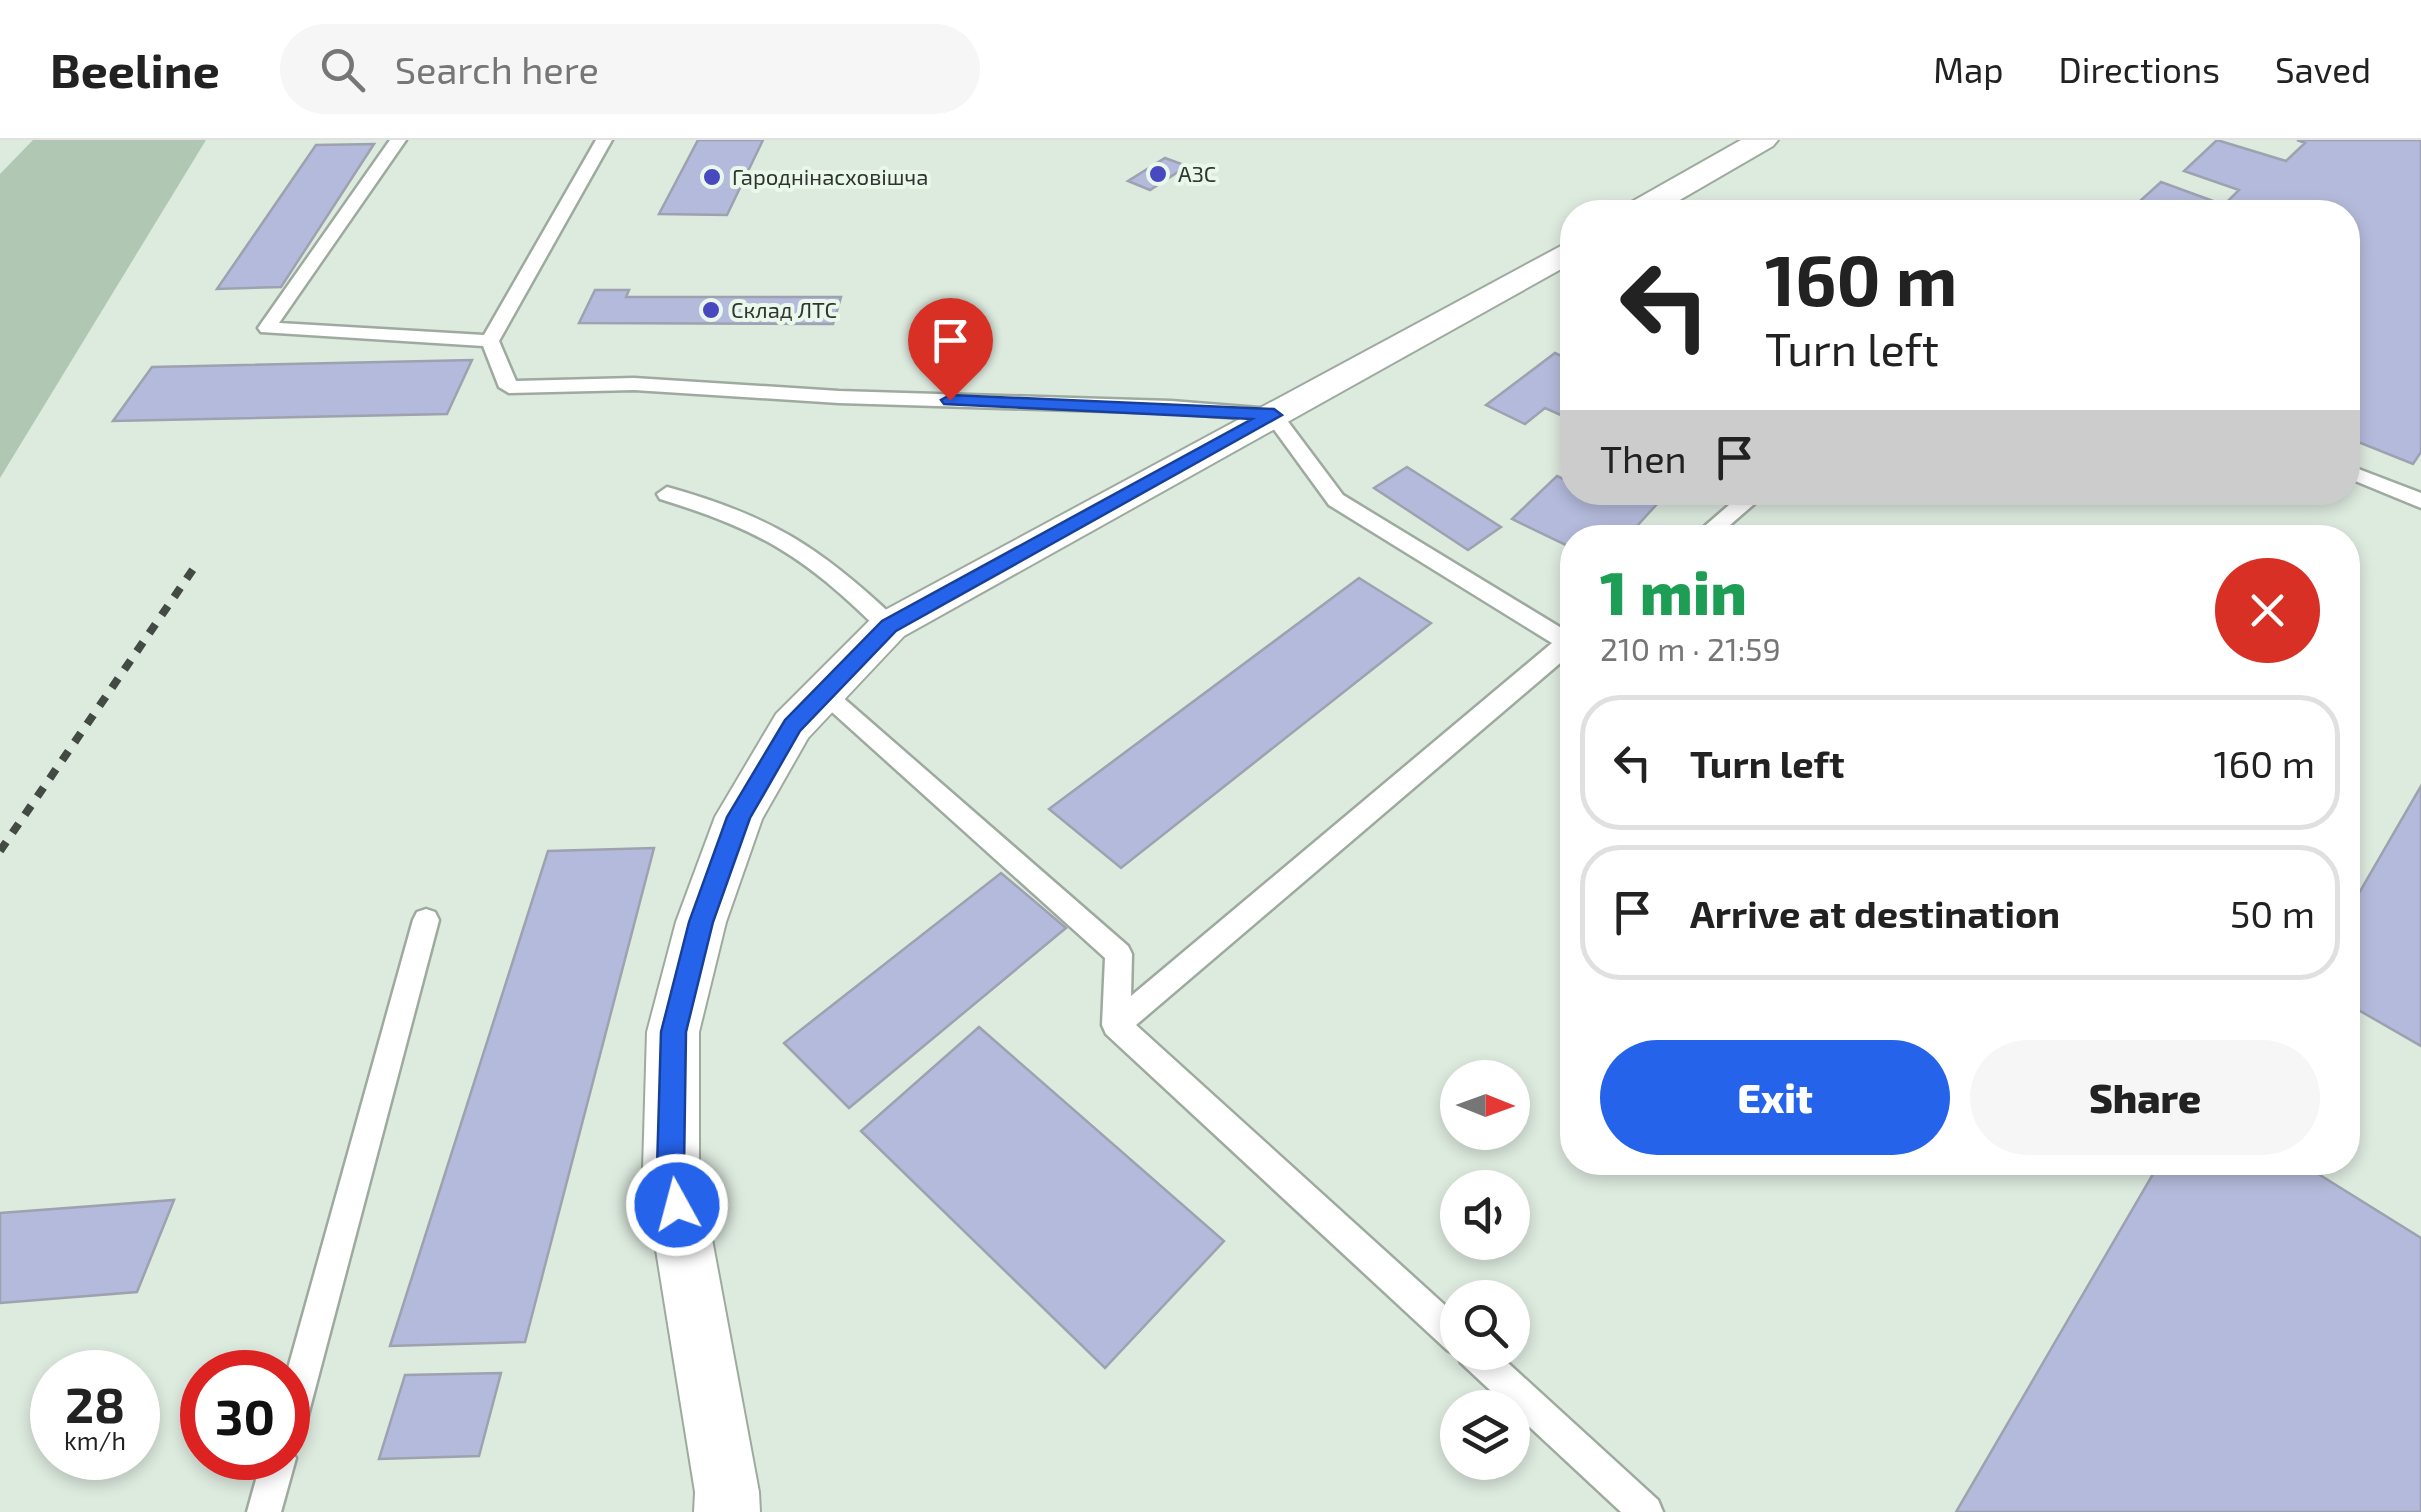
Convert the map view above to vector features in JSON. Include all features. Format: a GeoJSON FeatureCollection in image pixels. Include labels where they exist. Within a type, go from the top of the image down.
{"type":"FeatureCollection","features":[{"type":"Feature","properties":{"kind":"street"},"geometry":{"type":"LineString","coordinates":[[1659,200],[1764,140]]}},
{"type":"Feature","properties":{"kind":"street"},"geometry":{"type":"LineString","coordinates":[[727,1512],[727,1492],[670,1169],[673,1032],[701,922],[739,817],[792,726],[889,626],[1560,257]]}},
{"type":"Feature","properties":{"kind":"lane"},"geometry":{"type":"LineString","coordinates":[[398,140],[268,328],[490,341]]}},
{"type":"Feature","properties":{"kind":"lane"},"geometry":{"type":"LineString","coordinates":[[490,341],[604,140]]}},
{"type":"Feature","properties":{"kind":"lane"},"geometry":{"type":"LineString","coordinates":[[490,341],[508,387],[634,384],[839,397],[1274,415],[1336,500],[1560,636]]}},
{"type":"Feature","properties":{"kind":"lane"},"geometry":{"type":"LineString","coordinates":[[2360,476],[2421,502]]}},
{"type":"Feature","properties":{"kind":"lane"},"geometry":{"type":"LineString","coordinates":[[667,494],[715,509],[790,542],[825,566],[889,626]]}},
{"type":"Feature","properties":{"kind":"lane"},"geometry":{"type":"LineString","coordinates":[[1717,525],[1742,505]]}},
{"type":"Feature","properties":{"kind":"lane"},"geometry":{"type":"LineString","coordinates":[[1116,1025],[1560,652]]}},
{"type":"Feature","properties":{"kind":"lane"},"geometry":{"type":"LineString","coordinates":[[825,696],[1119,954],[1116,1025],[1440,1322]]}},
{"type":"Feature","properties":{"kind":"lane"},"geometry":{"type":"LineString","coordinates":[[309,1350],[426,920]]}},
{"type":"Feature","properties":{"kind":"lane"},"geometry":{"type":"LineString","coordinates":[[1492,1370],[1646,1512]]}},
{"type":"Feature","properties":{"kind":"lane"},"geometry":{"type":"LineString","coordinates":[[264,1512],[273,1480]]}},
{"type":"Feature","properties":{"kind":"green space"},"geometry":{"type":"Polygon","coordinates":[[[33,140],[206,140],[0,478],[0,174],[33,140]]]}},
{"type":"Feature","properties":{"kind":"building","name":"Гароднінасховішча"},"geometry":{"type":"Polygon","coordinates":[[[698,140],[763,140],[727,215],[659,214],[698,140]]]}},
{"type":"Feature","properties":{"kind":"building"},"geometry":{"type":"Polygon","coordinates":[[[2217,140],[2286,161],[2305,143],[2297,140],[2421,140],[2421,452],[2413,464],[2360,443],[2360,200],[2229,200],[2239,190],[2184,171],[2217,140]]]}},
{"type":"Feature","properties":{"kind":"building"},"geometry":{"type":"Polygon","coordinates":[[[374,144],[281,287],[217,289],[316,145],[374,144]]]}},
{"type":"Feature","properties":{"kind":"building","name":"АЗС"},"geometry":{"type":"Polygon","coordinates":[[[1165,158],[1187,166],[1150,190],[1128,181],[1165,158]]]}},
{"type":"Feature","properties":{"kind":"building"},"geometry":{"type":"Polygon","coordinates":[[[2161,182],[2210,200],[2141,200],[2161,182]]]}},
{"type":"Feature","properties":{"kind":"building","name":"Склад ЛТС"},"geometry":{"type":"Polygon","coordinates":[[[595,290],[629,290],[626,297],[841,297],[833,324],[579,323],[595,290]]]}},
{"type":"Feature","properties":{"kind":"building"},"geometry":{"type":"Polygon","coordinates":[[[1555,353],[1560,355],[1560,415],[1545,408],[1525,424],[1486,405],[1555,353]]]}},
{"type":"Feature","properties":{"kind":"building"},"geometry":{"type":"Polygon","coordinates":[[[472,360],[447,414],[113,421],[152,367],[472,360]]]}},
{"type":"Feature","properties":{"kind":"building"},"geometry":{"type":"Polygon","coordinates":[[[1407,467],[1501,527],[1468,550],[1374,488],[1407,467]]]}},
{"type":"Feature","properties":{"kind":"building"},"geometry":{"type":"Polygon","coordinates":[[[1557,476],[1560,505],[1656,505],[1638,525],[1560,525],[1560,542],[1512,519],[1557,476]]]}},
{"type":"Feature","properties":{"kind":"building"},"geometry":{"type":"Polygon","coordinates":[[[1359,578],[1431,623],[1121,868],[1049,809],[1359,578]]]}},
{"type":"Feature","properties":{"kind":"building"},"geometry":{"type":"Polygon","coordinates":[[[2421,786],[2421,1046],[2360,1011],[2360,891],[2421,786]]]}},
{"type":"Feature","properties":{"kind":"building"},"geometry":{"type":"Polygon","coordinates":[[[654,848],[525,1342],[390,1346],[548,851],[654,848]]]}},
{"type":"Feature","properties":{"kind":"building"},"geometry":{"type":"Polygon","coordinates":[[[1001,873],[1066,928],[849,1108],[784,1043],[1001,873]]]}},
{"type":"Feature","properties":{"kind":"building"},"geometry":{"type":"Polygon","coordinates":[[[979,1027],[1224,1241],[1105,1368],[861,1131],[979,1027]]]}},
{"type":"Feature","properties":{"kind":"building"},"geometry":{"type":"Polygon","coordinates":[[[2152,1175],[2320,1175],[2421,1238],[2421,1512],[1956,1512],[2152,1175]]]}},
{"type":"Feature","properties":{"kind":"building"},"geometry":{"type":"Polygon","coordinates":[[[174,1200],[137,1292],[0,1303],[0,1213],[174,1200]]]}},
{"type":"Feature","properties":{"kind":"building"},"geometry":{"type":"Polygon","coordinates":[[[501,1373],[479,1456],[379,1459],[405,1375],[501,1373]]]}},
{"type":"Feature","properties":{"kind":"railway"},"geometry":{"type":"LineString","coordinates":[[0,851],[196,565]]}},
{"type":"Feature","properties":{"kind":"place","name":"АЗС"},"geometry":{"type":"Point","coordinates":[1158,174]}},
{"type":"Feature","properties":{"kind":"place","name":"Гароднінасховішча"},"geometry":{"type":"Point","coordinates":[712,177]}},
{"type":"Feature","properties":{"kind":"place","name":"Склад ЛТС"},"geometry":{"type":"Point","coordinates":[711,310]}},
{"type":"Feature","properties":{"kind":"route"},"geometry":{"type":"LineString","coordinates":[[677,1205],[670,1169],[673,1032],[701,922],[739,817],[792,726],[889,626],[1274,415],[950,400]]}}]}
